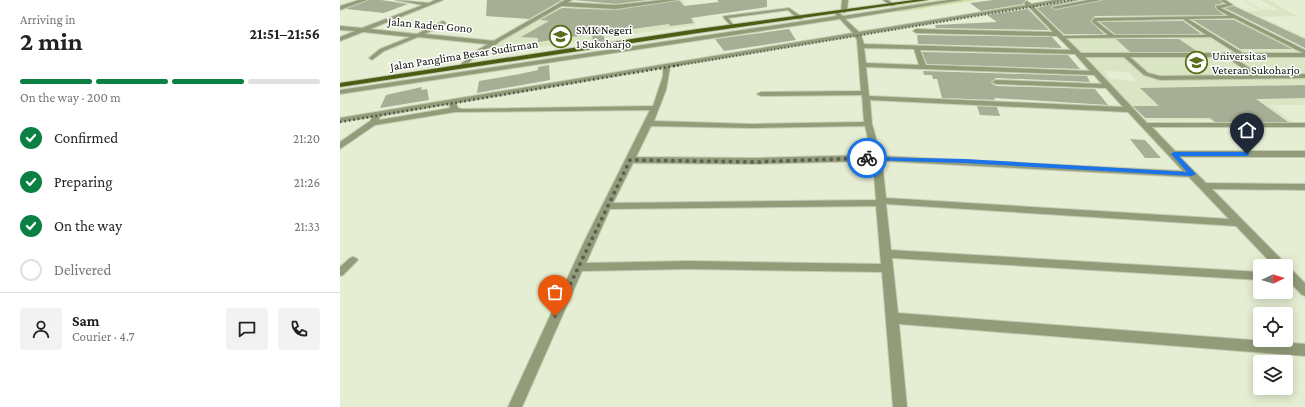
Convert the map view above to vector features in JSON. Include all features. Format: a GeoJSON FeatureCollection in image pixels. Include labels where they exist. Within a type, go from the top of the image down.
{"type":"FeatureCollection","features":[{"type":"Feature","properties":{"kind":"main road","name":"Jalan Panglima Besar Sudirman"},"geometry":{"type":"LineString","coordinates":[[340,85],[733,27],[841,14],[893,4],[925,0]]}},
{"type":"Feature","properties":{"kind":"street"},"geometry":{"type":"LineString","coordinates":[[340,8],[364,0]]}},
{"type":"Feature","properties":{"kind":"street"},"geometry":{"type":"LineString","coordinates":[[398,0],[430,4]]}},
{"type":"Feature","properties":{"kind":"street"},"geometry":{"type":"LineString","coordinates":[[340,39],[440,0]]}},
{"type":"Feature","properties":{"kind":"street"},"geometry":{"type":"LineString","coordinates":[[461,67],[470,57],[569,0]]}},
{"type":"Feature","properties":{"kind":"street"},"geometry":{"type":"LineString","coordinates":[[628,6],[637,0]]}},
{"type":"Feature","properties":{"kind":"street"},"geometry":{"type":"LineString","coordinates":[[561,4],[608,7],[675,0]]}},
{"type":"Feature","properties":{"kind":"street"},"geometry":{"type":"LineString","coordinates":[[841,14],[845,0]]}},
{"type":"Feature","properties":{"kind":"street"},"geometry":{"type":"LineString","coordinates":[[340,92],[841,14],[959,0]]}},
{"type":"Feature","properties":{"kind":"street"},"geometry":{"type":"LineString","coordinates":[[859,40],[1030,5],[1064,0]]}},
{"type":"Feature","properties":{"kind":"street"},"geometry":{"type":"LineString","coordinates":[[340,120],[666,66],[916,31],[1030,5],[1098,0]]}},
{"type":"Feature","properties":{"kind":"street"},"geometry":{"type":"LineString","coordinates":[[340,5],[347,6]]}},
{"type":"Feature","properties":{"kind":"street"},"geometry":{"type":"LineString","coordinates":[[1030,5],[1079,53],[1130,110],[1274,259]]}},
{"type":"Feature","properties":{"kind":"street"},"geometry":{"type":"LineString","coordinates":[[841,14],[859,40],[863,65],[868,124],[877,158],[886,268],[893,318],[900,407]]}},
{"type":"Feature","properties":{"kind":"street"},"geometry":{"type":"LineString","coordinates":[[372,58],[382,50],[419,35],[443,23]]}},
{"type":"Feature","properties":{"kind":"street","name":"Jalan Raden Gono"},"geometry":{"type":"LineString","coordinates":[[340,28],[495,43]]}},
{"type":"Feature","properties":{"kind":"street"},"geometry":{"type":"LineString","coordinates":[[916,31],[1061,35]]}},
{"type":"Feature","properties":{"kind":"street"},"geometry":{"type":"LineString","coordinates":[[859,40],[916,47],[1079,53]]}},
{"type":"Feature","properties":{"kind":"street"},"geometry":{"type":"LineString","coordinates":[[916,47],[923,66]]}},
{"type":"Feature","properties":{"kind":"street"},"geometry":{"type":"LineString","coordinates":[[863,65],[1096,73]]}},
{"type":"Feature","properties":{"kind":"street"},"geometry":{"type":"LineString","coordinates":[[515,407],[543,341],[580,267],[655,108],[667,77],[666,66]]}},
{"type":"Feature","properties":{"kind":"street"},"geometry":{"type":"LineString","coordinates":[[996,82],[1109,86]]}},
{"type":"Feature","properties":{"kind":"street"},"geometry":{"type":"LineString","coordinates":[[761,94],[865,95],[1130,110]]}},
{"type":"Feature","properties":{"kind":"street"},"geometry":{"type":"LineString","coordinates":[[451,101],[456,110]]}},
{"type":"Feature","properties":{"kind":"street"},"geometry":{"type":"LineString","coordinates":[[373,122],[456,110],[655,108]]}},
{"type":"Feature","properties":{"kind":"street"},"geometry":{"type":"LineString","coordinates":[[340,146],[373,122],[381,113]]}},
{"type":"Feature","properties":{"kind":"street"},"geometry":{"type":"LineString","coordinates":[[648,123],[752,126],[868,124]]}},
{"type":"Feature","properties":{"kind":"street"},"geometry":{"type":"LineString","coordinates":[[1145,125],[1305,125]]}},
{"type":"Feature","properties":{"kind":"street"},"geometry":{"type":"LineString","coordinates":[[1174,154],[1305,154]]}},
{"type":"Feature","properties":{"kind":"street"},"geometry":{"type":"LineString","coordinates":[[630,160],[756,162],[877,158],[1192,174]]}},
{"type":"Feature","properties":{"kind":"street"},"geometry":{"type":"LineString","coordinates":[[1203,186],[1305,187]]}},
{"type":"Feature","properties":{"kind":"street"},"geometry":{"type":"LineString","coordinates":[[608,206],[881,202],[1239,223]]}},
{"type":"Feature","properties":{"kind":"street"},"geometry":{"type":"LineString","coordinates":[[885,254],[1253,276]]}},
{"type":"Feature","properties":{"kind":"street"},"geometry":{"type":"LineString","coordinates":[[580,267],[697,265],[886,268]]}},
{"type":"Feature","properties":{"kind":"street"},"geometry":{"type":"LineString","coordinates":[[1293,276],[1305,291]]}},
{"type":"Feature","properties":{"kind":"street"},"geometry":{"type":"LineString","coordinates":[[893,318],[1305,350]]}},
{"type":"Feature","properties":{"kind":"lane"},"geometry":{"type":"LineString","coordinates":[[884,0],[893,4]]}},
{"type":"Feature","properties":{"kind":"lane"},"geometry":{"type":"LineString","coordinates":[[1222,0],[1231,5],[1218,8],[1305,53]]}},
{"type":"Feature","properties":{"kind":"lane"},"geometry":{"type":"LineString","coordinates":[[733,27],[725,17],[788,9],[800,18]]}},
{"type":"Feature","properties":{"kind":"lane"},"geometry":{"type":"LineString","coordinates":[[1113,37],[1094,20],[1235,17]]}},
{"type":"Feature","properties":{"kind":"lane"},"geometry":{"type":"LineString","coordinates":[[1185,19],[1242,55]]}},
{"type":"Feature","properties":{"kind":"lane"},"geometry":{"type":"LineString","coordinates":[[1061,35],[1113,37],[1211,36]]}},
{"type":"Feature","properties":{"kind":"lane"},"geometry":{"type":"LineString","coordinates":[[1079,53],[1126,56],[1305,53]]}},
{"type":"Feature","properties":{"kind":"lane"},"geometry":{"type":"LineString","coordinates":[[1228,55],[1261,77]]}},
{"type":"Feature","properties":{"kind":"lane"},"geometry":{"type":"LineString","coordinates":[[1126,56],[1146,74],[1160,78],[1305,76]]}},
{"type":"Feature","properties":{"kind":"lane"},"geometry":{"type":"LineString","coordinates":[[340,273],[353,260]]}},
{"type":"Feature","properties":{"kind":"shaded area","name":"SMK Negeri 1 Sukoharjo"},"geometry":{"type":"Polygon","coordinates":[[[683,0],[697,25],[484,55],[488,49],[558,8],[597,10],[683,0]]]}},
{"type":"Feature","properties":{"kind":"shaded area","name":"Universitas Veteran Sukoharjo"},"geometry":{"type":"Polygon","coordinates":[[[1206,0],[1225,0],[1247,11],[1262,11],[1241,0],[1244,0],[1263,10],[1280,10],[1260,0],[1268,0],[1297,16],[1261,17],[1305,37],[1305,39],[1286,40],[1305,50],[1305,85],[1270,86],[1289,98],[1305,98],[1305,105],[1270,105],[1293,123],[1215,123],[1212,120],[1142,121],[1043,15],[1063,6],[1082,7],[1088,11],[1223,7],[1206,0]],[[1186,10],[1119,11],[1128,18],[1197,18],[1186,10]],[[1227,11],[1278,37],[1296,36],[1244,11],[1227,11]],[[1060,12],[1069,21],[1128,20],[1117,12],[1060,12]],[[1085,23],[1065,24],[1078,36],[1099,36],[1085,23]],[[1123,28],[1131,34],[1190,34],[1123,28]],[[1217,35],[1239,49],[1273,49],[1250,35],[1217,35]],[[1178,38],[1115,39],[1135,55],[1201,54],[1178,38]],[[1105,71],[1110,79],[1136,81],[1129,72],[1105,71]],[[1268,86],[1199,87],[1213,98],[1268,86]],[[1196,87],[1140,88],[1152,99],[1210,99],[1196,87]],[[1131,106],[1143,119],[1207,118],[1193,106],[1131,106]],[[1270,109],[1201,110],[1216,122],[1287,122],[1270,109]]]}},
{"type":"Feature","properties":{"kind":"green space"},"geometry":{"type":"Polygon","coordinates":[[[938,0],[976,0],[900,12],[892,7],[938,0]]]}},
{"type":"Feature","properties":{"kind":"building"},"geometry":{"type":"Polygon","coordinates":[[[368,0],[381,0],[408,4],[384,13],[346,9],[368,0]]]}},
{"type":"Feature","properties":{"kind":"building"},"geometry":{"type":"Polygon","coordinates":[[[487,0],[562,0],[529,19],[486,16],[487,0]]]}},
{"type":"Feature","properties":{"kind":"building"},"geometry":{"type":"Polygon","coordinates":[[[573,0],[648,0],[616,4],[573,0]]]}},
{"type":"Feature","properties":{"kind":"building","name":"SMK Negeri 1 Sukoharjo"},"geometry":{"type":"Polygon","coordinates":[[[679,0],[684,6],[719,2],[717,0],[767,0],[767,7],[691,18],[694,23],[670,26],[669,24],[603,33],[605,42],[593,43],[592,34],[538,42],[538,38],[521,37],[549,21],[540,20],[562,8],[616,10],[679,0]]]}},
{"type":"Feature","properties":{"kind":"building"},"geometry":{"type":"Polygon","coordinates":[[[993,0],[1026,0],[1023,4],[981,11],[970,3],[993,0]]]}},
{"type":"Feature","properties":{"kind":"building"},"geometry":{"type":"Polygon","coordinates":[[[1068,0],[1080,0],[1051,7],[1055,10],[1102,0],[1219,0],[1223,3],[1215,5],[1216,9],[1224,15],[1095,16],[1091,22],[1104,34],[1064,34],[1037,8],[1068,0]]]}},
{"type":"Feature","properties":{"kind":"building"},"geometry":{"type":"Polygon","coordinates":[[[1234,6],[1305,39],[1305,48],[1225,8],[1234,6]]]}},
{"type":"Feature","properties":{"kind":"building"},"geometry":{"type":"Polygon","coordinates":[[[1028,9],[1049,30],[936,28],[935,25],[997,22],[987,15],[1028,9]]]}},
{"type":"Feature","properties":{"kind":"building"},"geometry":{"type":"Polygon","coordinates":[[[1193,20],[1234,20],[1292,49],[1240,49],[1193,20]]]}},
{"type":"Feature","properties":{"kind":"building"},"geometry":{"type":"Polygon","coordinates":[[[1183,21],[1201,34],[1115,34],[1100,22],[1183,21]]]}},
{"type":"Feature","properties":{"kind":"building"},"geometry":{"type":"Polygon","coordinates":[[[789,29],[796,40],[724,51],[715,39],[789,29]]]}},
{"type":"Feature","properties":{"kind":"building"},"geometry":{"type":"Polygon","coordinates":[[[917,35],[1052,37],[1062,48],[918,44],[917,35]]]}},
{"type":"Feature","properties":{"kind":"building"},"geometry":{"type":"Polygon","coordinates":[[[1116,39],[1179,39],[1198,52],[1130,52],[1116,39]]]}},
{"type":"Feature","properties":{"kind":"building"},"geometry":{"type":"Polygon","coordinates":[[[922,52],[1068,55],[1080,69],[927,64],[922,52]]]}},
{"type":"Feature","properties":{"kind":"building"},"geometry":{"type":"Polygon","coordinates":[[[549,65],[550,80],[477,93],[479,81],[538,70],[538,67],[549,65]]]}},
{"type":"Feature","properties":{"kind":"building"},"geometry":{"type":"Polygon","coordinates":[[[923,71],[1087,76],[1090,82],[996,78],[991,83],[996,86],[1095,89],[1108,105],[994,98],[995,100],[942,98],[937,79],[933,79],[932,75],[924,75],[923,71]]]}},
{"type":"Feature","properties":{"kind":"building"},"geometry":{"type":"Polygon","coordinates":[[[1305,85],[1305,98],[1256,99],[1288,122],[1215,122],[1210,118],[1145,118],[1133,106],[1159,106],[1140,88],[1305,85]]]}},
{"type":"Feature","properties":{"kind":"building"},"geometry":{"type":"Polygon","coordinates":[[[422,87],[421,90],[427,89],[429,100],[380,108],[386,95],[422,87]]]}},
{"type":"Feature","properties":{"kind":"building"},"geometry":{"type":"Polygon","coordinates":[[[977,106],[997,107],[1000,116],[980,115],[977,106]]]}},
{"type":"Feature","properties":{"kind":"building"},"geometry":{"type":"Polygon","coordinates":[[[1130,139],[1145,140],[1161,158],[1145,158],[1130,139]]]}},
{"type":"Feature","properties":{"kind":"railway"},"geometry":{"type":"LineString","coordinates":[[677,66],[1073,0]]}},
{"type":"Feature","properties":{"kind":"railway"},"geometry":{"type":"LineString","coordinates":[[340,122],[677,66]]}},
{"type":"Feature","properties":{"kind":"way so far"},"geometry":{"type":"LineString","coordinates":[[555,316],[580,267],[617,184],[630,160],[756,162],[867,158]]}},
{"type":"Feature","properties":{"kind":"place","name":"SMK Negeri 1 Sukoharjo"},"geometry":{"type":"Point","coordinates":[560,37]}},
{"type":"Feature","properties":{"kind":"place","name":"Universitas Veteran Sukoharjo"},"geometry":{"type":"Point","coordinates":[1196,63]}},
{"type":"Feature","properties":{"kind":"route"},"geometry":{"type":"LineString","coordinates":[[867,158],[965,161],[1192,174],[1174,154],[1247,154]]}}]}
